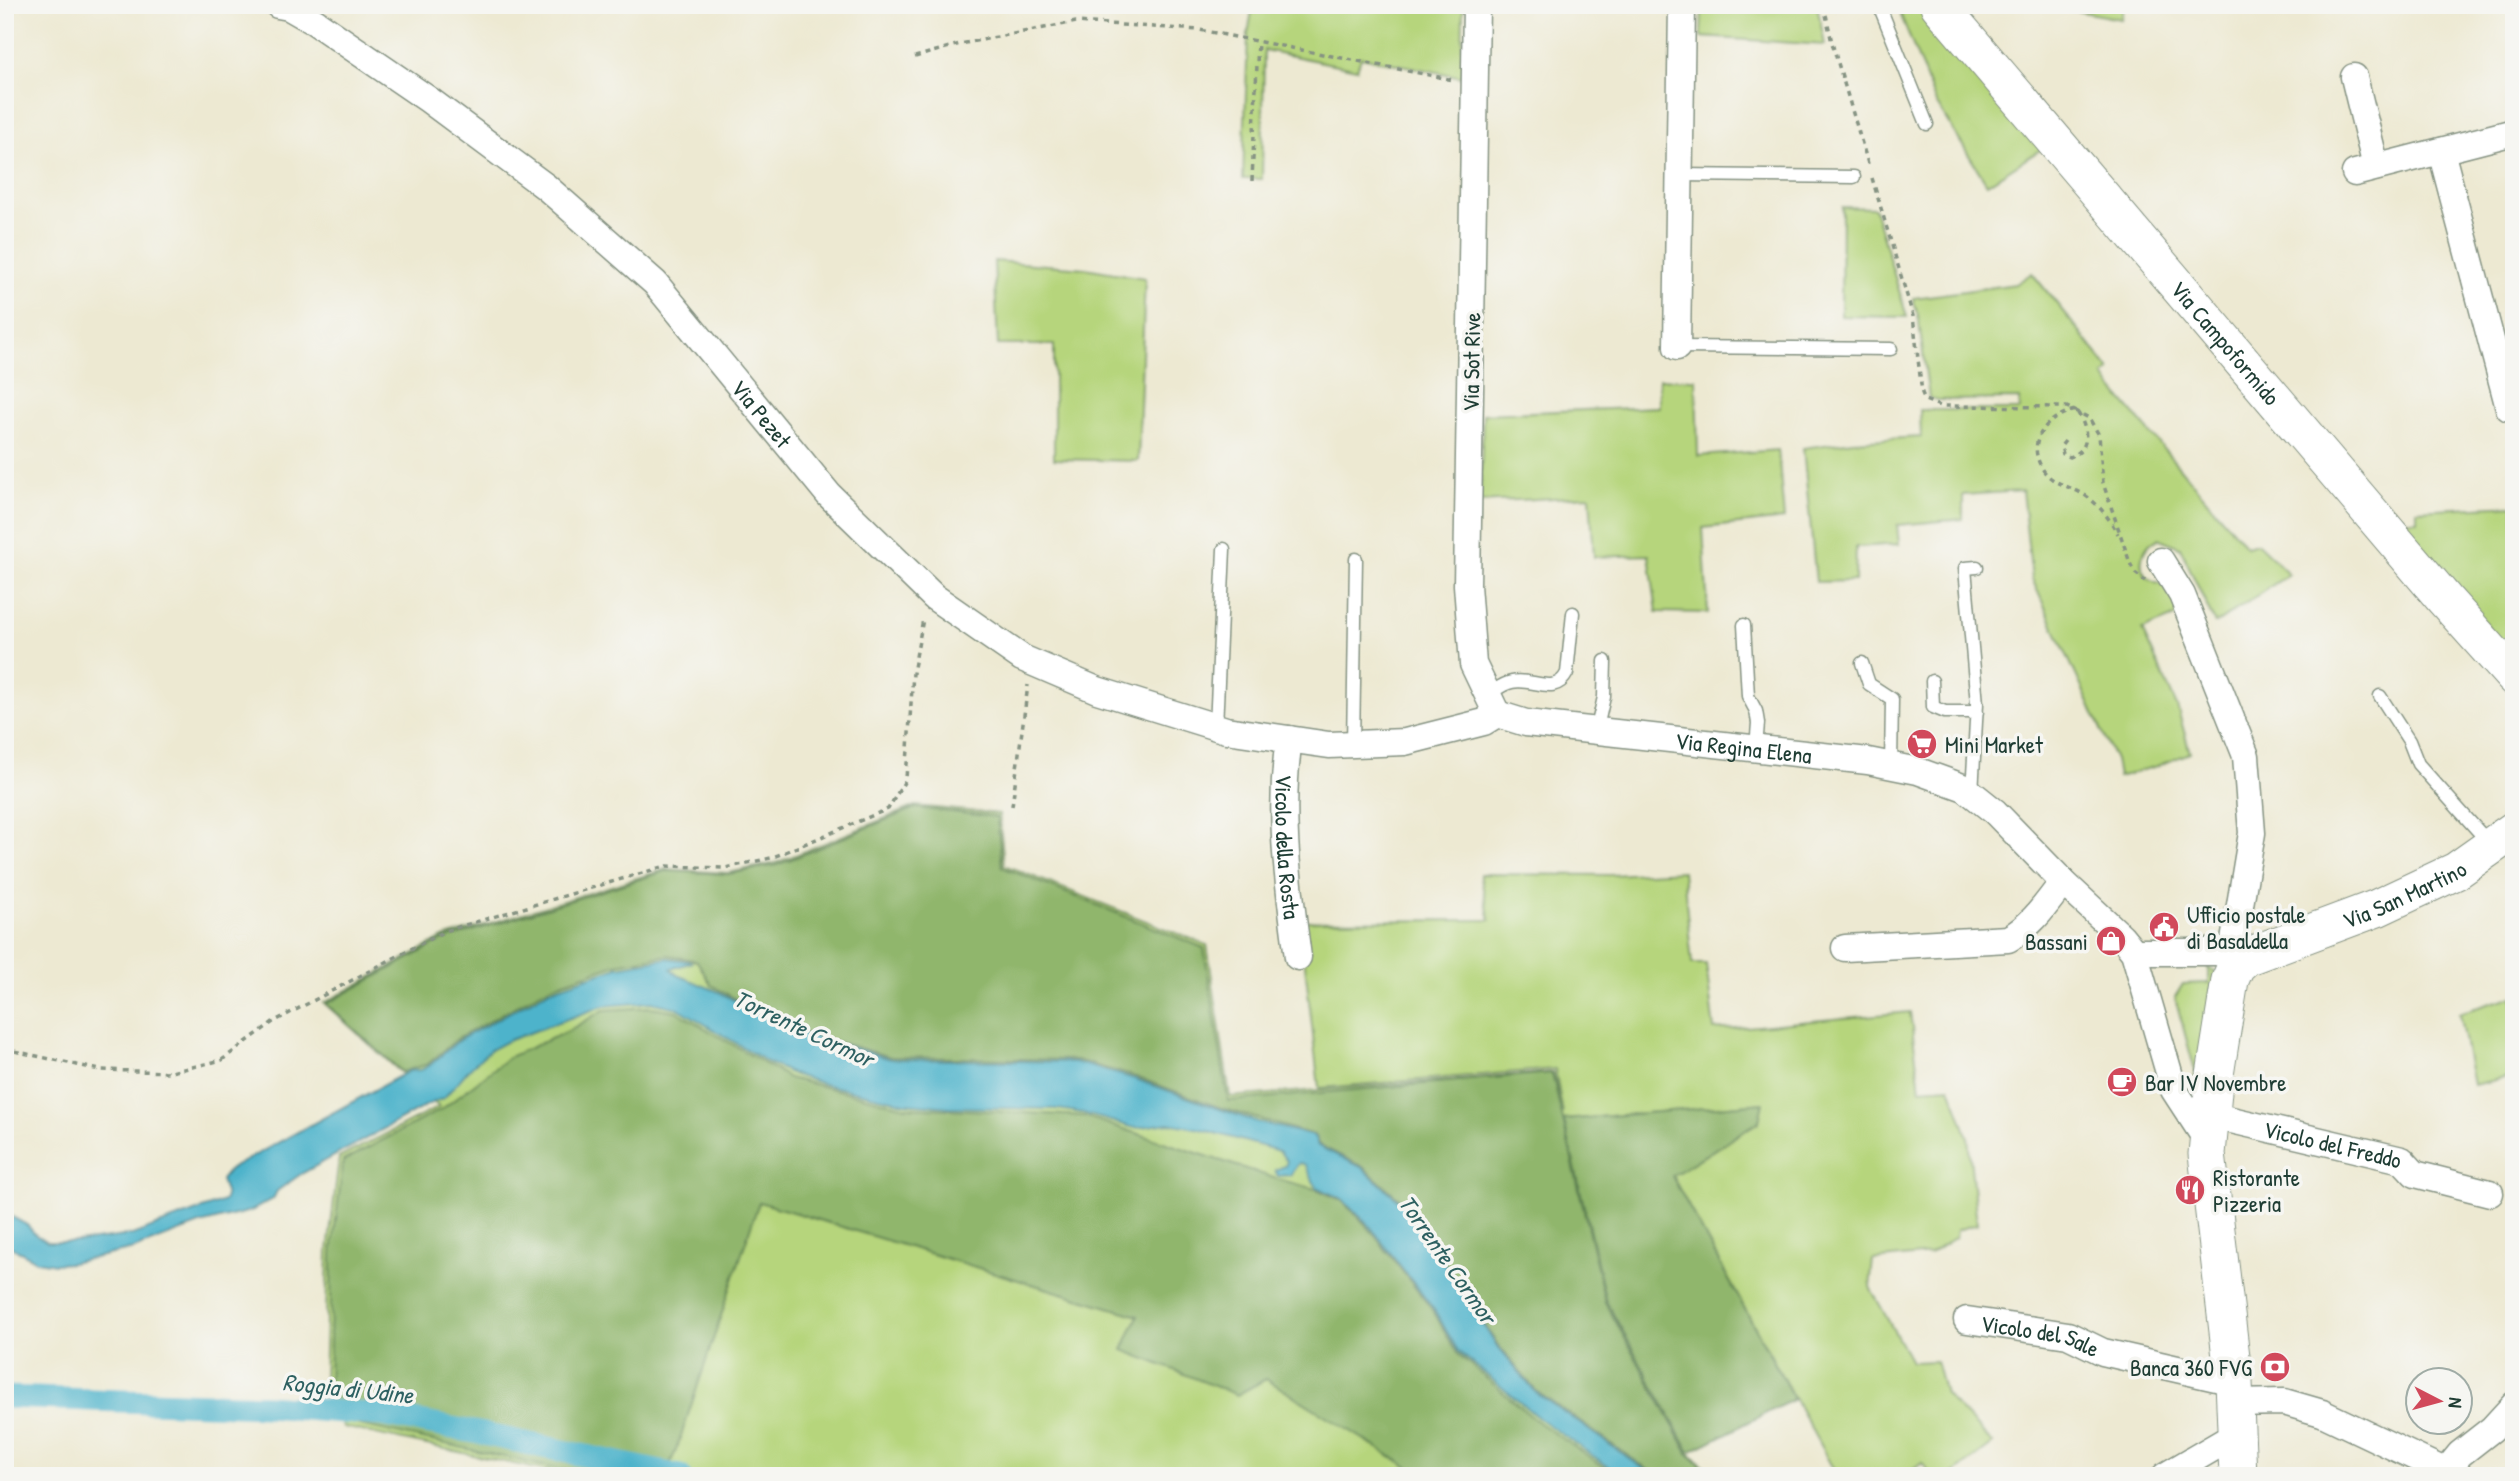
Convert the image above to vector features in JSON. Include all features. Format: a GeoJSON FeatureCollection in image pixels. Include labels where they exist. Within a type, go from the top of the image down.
{"type":"FeatureCollection","features":[{"type":"Feature","properties":{"kind":"main road","name":"Via Campoformido"},"geometry":{"type":"LineString","coordinates":[[1939,5],[2445,600],[2514,677]]}},
{"type":"Feature","properties":{"kind":"main road","name":"Via San Martino"},"geometry":{"type":"LineString","coordinates":[[2246,957],[2377,908],[2456,871],[2502,838]]}},
{"type":"Feature","properties":{"kind":"main road"},"geometry":{"type":"LineString","coordinates":[[2238,1476],[2236,1406],[2208,1127],[2230,980],[2236,966],[2246,957]]}},
{"type":"Feature","properties":{"kind":"street","name":"Via Pezet"},"geometry":{"type":"LineString","coordinates":[[278,5],[289,7],[315,22],[439,107],[546,187],[655,283],[829,495],[928,591],[1021,658],[1097,690],[1216,727],[1289,739]]}},
{"type":"Feature","properties":{"kind":"street","name":"Via Sot Rive"},"geometry":{"type":"LineString","coordinates":[[1476,5],[1466,585],[1473,664],[1492,704]]}},
{"type":"Feature","properties":{"kind":"street"},"geometry":{"type":"LineString","coordinates":[[1677,347],[1682,5]]}},
{"type":"Feature","properties":{"kind":"street"},"geometry":{"type":"LineString","coordinates":[[2354,77],[2366,170],[2514,132]]}},
{"type":"Feature","properties":{"kind":"street"},"geometry":{"type":"LineString","coordinates":[[2441,151],[2509,408]]}},
{"type":"Feature","properties":{"kind":"street"},"geometry":{"type":"LineString","coordinates":[[2156,572],[2182,595],[2246,756],[2252,834],[2234,941],[2237,949],[2246,957]]}},
{"type":"Feature","properties":{"kind":"street"},"geometry":{"type":"LineString","coordinates":[[1289,739],[1329,745],[1405,742],[1484,722],[1492,704]]}},
{"type":"Feature","properties":{"kind":"street","name":"Via Regina Elena"},"geometry":{"type":"LineString","coordinates":[[1492,704],[1526,723],[1819,755],[1918,771],[1953,783],[1965,788],[1995,812],[2134,952]]}},
{"type":"Feature","properties":{"kind":"street","name":"Vicolo della Rosta"},"geometry":{"type":"LineString","coordinates":[[1289,739],[1284,774],[1283,815],[1298,957]]}},
{"type":"Feature","properties":{"kind":"street"},"geometry":{"type":"LineString","coordinates":[[1845,948],[2008,939],[2031,922],[2063,882]]}},
{"type":"Feature","properties":{"kind":"street"},"geometry":{"type":"LineString","coordinates":[[2208,1127],[2174,1090],[2134,952],[2215,952],[2246,957]]}},
{"type":"Feature","properties":{"kind":"street","name":"Vicolo del Freddo"},"geometry":{"type":"LineString","coordinates":[[2208,1127],[2402,1160],[2415,1174],[2490,1193]]}},
{"type":"Feature","properties":{"kind":"street","name":"Vicolo del Sale"},"geometry":{"type":"LineString","coordinates":[[1967,1320],[2068,1335],[2236,1406],[2284,1402],[2322,1413],[2451,1473]]}},
{"type":"Feature","properties":{"kind":"street"},"geometry":{"type":"LineString","coordinates":[[2451,1473],[2460,1454],[2492,1429],[2514,1405]]}},
{"type":"Feature","properties":{"kind":"street"},"geometry":{"type":"LineString","coordinates":[[2165,1476],[2236,1406]]}},
{"type":"Feature","properties":{"kind":"lane"},"geometry":{"type":"LineString","coordinates":[[1879,5],[1927,124]]}},
{"type":"Feature","properties":{"kind":"lane"},"geometry":{"type":"LineString","coordinates":[[1679,175],[1854,177]]}},
{"type":"Feature","properties":{"kind":"lane"},"geometry":{"type":"LineString","coordinates":[[1677,347],[1891,349]]}},
{"type":"Feature","properties":{"kind":"lane"},"geometry":{"type":"LineString","coordinates":[[1216,727],[1224,549]]}},
{"type":"Feature","properties":{"kind":"lane"},"geometry":{"type":"LineString","coordinates":[[1353,744],[1356,559]]}},
{"type":"Feature","properties":{"kind":"lane"},"geometry":{"type":"LineString","coordinates":[[1972,794],[1977,712],[1965,568],[1977,567]]}},
{"type":"Feature","properties":{"kind":"lane"},"geometry":{"type":"LineString","coordinates":[[1492,704],[1513,681],[1553,686],[1563,681],[1567,673],[1573,612]]}},
{"type":"Feature","properties":{"kind":"lane"},"geometry":{"type":"LineString","coordinates":[[1744,625],[1748,696],[1756,711],[1758,723],[1756,748]]}},
{"type":"Feature","properties":{"kind":"lane"},"geometry":{"type":"LineString","coordinates":[[1596,732],[1604,697],[1605,661]]}},
{"type":"Feature","properties":{"kind":"lane"},"geometry":{"type":"LineString","coordinates":[[1862,663],[1869,684],[1892,699],[1891,766]]}},
{"type":"Feature","properties":{"kind":"lane"},"geometry":{"type":"LineString","coordinates":[[1932,681],[1933,707],[1945,712],[1977,712]]}},
{"type":"Feature","properties":{"kind":"lane"},"geometry":{"type":"LineString","coordinates":[[2380,696],[2409,741],[2417,764],[2502,838]]}},
{"type":"Feature","properties":{"kind":"path"},"geometry":{"type":"LineString","coordinates":[[1824,5],[1832,43],[1913,316],[1925,400],[1940,406],[2057,406],[2076,410],[2089,418],[2099,435],[2103,483],[2135,573],[2156,572]]}},
{"type":"Feature","properties":{"kind":"path"},"geometry":{"type":"LineString","coordinates":[[915,57],[960,44],[1076,22],[1200,30],[1476,84]]}},
{"type":"Feature","properties":{"kind":"path"},"geometry":{"type":"LineString","coordinates":[[1252,181],[1258,41]]}},
{"type":"Feature","properties":{"kind":"path"},"geometry":{"type":"LineString","coordinates":[[2066,441],[2061,446],[2063,454],[2070,457],[2079,454],[2085,446],[2087,434],[2084,421],[2076,410]]}},
{"type":"Feature","properties":{"kind":"path"},"geometry":{"type":"LineString","coordinates":[[2076,410],[2053,417],[2045,426],[2038,438],[2037,451],[2042,468],[2053,480],[2082,493],[2096,504],[2109,518],[2123,542]]}},
{"type":"Feature","properties":{"kind":"path"},"geometry":{"type":"LineString","coordinates":[[5,1049],[100,1070],[171,1072],[222,1060],[273,1022],[445,930],[666,866],[725,868],[771,858],[888,809],[906,779],[914,673],[928,591]]}},
{"type":"Feature","properties":{"kind":"path"},"geometry":{"type":"LineString","coordinates":[[1012,806],[1029,681],[1039,665]]}},
{"type":"Feature","properties":{"kind":"green space"},"geometry":{"type":"Polygon","coordinates":[[[1253,5],[1463,5],[1462,77],[1361,57],[1357,69],[1264,50],[1262,179],[1243,179],[1248,34],[1253,5]]]}},
{"type":"Feature","properties":{"kind":"green space"},"geometry":{"type":"Polygon","coordinates":[[[1702,5],[1817,5],[1825,45],[1701,37],[1702,5]]]}},
{"type":"Feature","properties":{"kind":"green space"},"geometry":{"type":"Polygon","coordinates":[[[1902,5],[1917,5],[2043,148],[1987,184],[1936,103],[1898,8],[1902,5]]]}},
{"type":"Feature","properties":{"kind":"green space"},"geometry":{"type":"Polygon","coordinates":[[[2045,5],[2124,5],[2121,19],[2045,5]]]}},
{"type":"Feature","properties":{"kind":"green space"},"geometry":{"type":"Polygon","coordinates":[[[1842,207],[1874,208],[1907,317],[1841,316],[1842,207]]]}},
{"type":"Feature","properties":{"kind":"green space"},"geometry":{"type":"Polygon","coordinates":[[[994,261],[1085,268],[1145,278],[1138,461],[1054,459],[1054,345],[998,345],[994,261]]]}},
{"type":"Feature","properties":{"kind":"green space"},"geometry":{"type":"Polygon","coordinates":[[[2032,273],[2110,370],[2104,376],[2112,388],[2246,546],[2257,543],[2289,574],[2215,624],[2180,547],[2158,538],[2148,546],[2142,557],[2145,574],[2168,589],[2184,613],[2142,630],[2177,706],[2190,753],[2118,777],[2115,760],[2032,579],[2022,491],[1963,495],[1963,519],[1897,525],[1899,544],[1856,547],[1855,581],[1816,582],[1803,448],[1853,441],[1921,437],[1920,410],[2020,410],[2019,399],[1929,398],[1918,315],[1913,298],[2016,284],[2032,273]]]}},
{"type":"Feature","properties":{"kind":"green space"},"geometry":{"type":"Polygon","coordinates":[[[1659,379],[1696,379],[1698,456],[1778,450],[1784,519],[1703,528],[1708,613],[1657,612],[1649,555],[1594,557],[1590,496],[1480,502],[1483,414],[1659,407],[1659,379]]]}},
{"type":"Feature","properties":{"kind":"green space"},"geometry":{"type":"Polygon","coordinates":[[[2514,505],[2514,659],[2401,520],[2417,520],[2417,510],[2514,505]]]}},
{"type":"Feature","properties":{"kind":"green space"},"geometry":{"type":"Polygon","coordinates":[[[915,806],[999,814],[1004,865],[1207,945],[1230,1097],[1553,1072],[1563,1113],[1555,1069],[1319,1088],[1300,921],[1490,920],[1480,874],[1611,875],[1683,871],[1692,964],[1706,964],[1714,1030],[1910,1012],[1920,1089],[1950,1087],[1968,1138],[1977,1224],[1957,1230],[1956,1237],[1930,1254],[1873,1260],[1870,1287],[1911,1362],[1936,1361],[1945,1394],[1993,1444],[1951,1476],[1932,1476],[1922,1463],[1905,1476],[1837,1476],[1672,1176],[1759,1122],[1762,1103],[1564,1120],[1606,1301],[1689,1452],[1715,1476],[570,1476],[343,1427],[324,1384],[328,1251],[339,1158],[439,1107],[324,1003],[443,938],[666,869],[728,873],[776,863],[915,806]]]}},
{"type":"Feature","properties":{"kind":"green space"},"geometry":{"type":"Polygon","coordinates":[[[915,808],[997,817],[1002,867],[1204,948],[1228,1101],[1552,1073],[1605,1302],[1688,1453],[1714,1476],[1657,1476],[1536,1391],[1497,1344],[1432,1240],[1403,1202],[1362,1166],[1319,1145],[1314,1135],[1224,1109],[1136,1077],[1076,1060],[891,1057],[790,1029],[711,985],[697,961],[668,955],[616,964],[550,987],[457,1039],[428,1064],[402,1072],[326,1004],[443,940],[666,871],[728,874],[777,865],[915,808]]]}},
{"type":"Feature","properties":{"kind":"green space"},"geometry":{"type":"Polygon","coordinates":[[[2208,967],[2215,971],[2196,1085],[2189,1085],[2181,1080],[2194,1082],[2195,1071],[2175,997],[2183,984],[2208,983],[2208,967]]]}},
{"type":"Feature","properties":{"kind":"green space"},"geometry":{"type":"Polygon","coordinates":[[[2514,996],[2514,1076],[2473,1085],[2459,1013],[2514,996]]]}},
{"type":"Feature","properties":{"kind":"green space"},"geometry":{"type":"Polygon","coordinates":[[[651,1007],[676,1011],[789,1078],[906,1107],[1084,1116],[1277,1179],[1316,1189],[1341,1200],[1368,1227],[1434,1312],[1457,1353],[1539,1423],[1618,1476],[1423,1476],[1266,1379],[1237,1395],[1123,1350],[1138,1316],[759,1202],[677,1448],[665,1476],[588,1476],[346,1422],[329,1383],[332,1252],[343,1161],[442,1109],[509,1057],[566,1032],[604,1010],[651,1007]]]}},
{"type":"Feature","properties":{"kind":"green space"},"geometry":{"type":"Polygon","coordinates":[[[1763,1103],[1759,1121],[1672,1176],[1794,1399],[1690,1452],[1606,1301],[1564,1120],[1763,1103]]]}},
{"type":"Feature","properties":{"kind":"water"},"geometry":{"type":"Polygon","coordinates":[[[668,958],[692,962],[671,969],[677,975],[719,992],[790,1030],[891,1059],[1075,1062],[1135,1079],[1254,1121],[1314,1136],[1318,1146],[1361,1167],[1402,1203],[1428,1238],[1496,1345],[1535,1392],[1654,1476],[1622,1476],[1540,1419],[1458,1351],[1435,1311],[1369,1225],[1341,1198],[1316,1187],[1306,1166],[1299,1163],[1290,1175],[1278,1176],[1275,1170],[1285,1166],[1287,1161],[1279,1151],[1169,1123],[1135,1128],[1083,1113],[1057,1109],[949,1107],[905,1103],[827,1085],[792,1074],[769,1063],[678,1008],[651,1002],[603,1006],[507,1041],[490,1050],[471,1067],[444,1098],[301,1174],[277,1191],[273,1199],[251,1211],[200,1224],[134,1249],[71,1263],[37,1261],[5,1244],[5,1213],[27,1225],[37,1236],[48,1242],[78,1242],[132,1235],[224,1201],[226,1196],[221,1180],[230,1169],[409,1071],[429,1066],[459,1040],[550,990],[618,967],[668,958]]]}},
{"type":"Feature","properties":{"kind":"waterway","name":"Roggia di Udine"},"geometry":{"type":"LineString","coordinates":[[5,1397],[267,1406],[382,1415],[680,1476]]}},
{"type":"Feature","properties":{"kind":"place","name":"Mini Market"},"geometry":{"type":"Point","coordinates":[1922,744]}},
{"type":"Feature","properties":{"kind":"place","name":"Ufficio postale di Basaldella"},"geometry":{"type":"Point","coordinates":[2164,927]}},
{"type":"Feature","properties":{"kind":"place","name":"Bassani"},"geometry":{"type":"Point","coordinates":[2111,941]}},
{"type":"Feature","properties":{"kind":"place","name":"Bar IV Novembre"},"geometry":{"type":"Point","coordinates":[2122,1082]}},
{"type":"Feature","properties":{"kind":"place","name":"Ristorante Pizzeria"},"geometry":{"type":"Point","coordinates":[2190,1190]}},
{"type":"Feature","properties":{"kind":"place","name":"Banca 360 FVG"},"geometry":{"type":"Point","coordinates":[2275,1367]}},
{"type":"Feature","properties":{"kind":"water label","name":"Torrente Cormor"},"geometry":{"type":"Point","coordinates":[804,1028]}},
{"type":"Feature","properties":{"kind":"water label","name":"Torrente Cormor"},"geometry":{"type":"Point","coordinates":[1448,1259]}}]}
